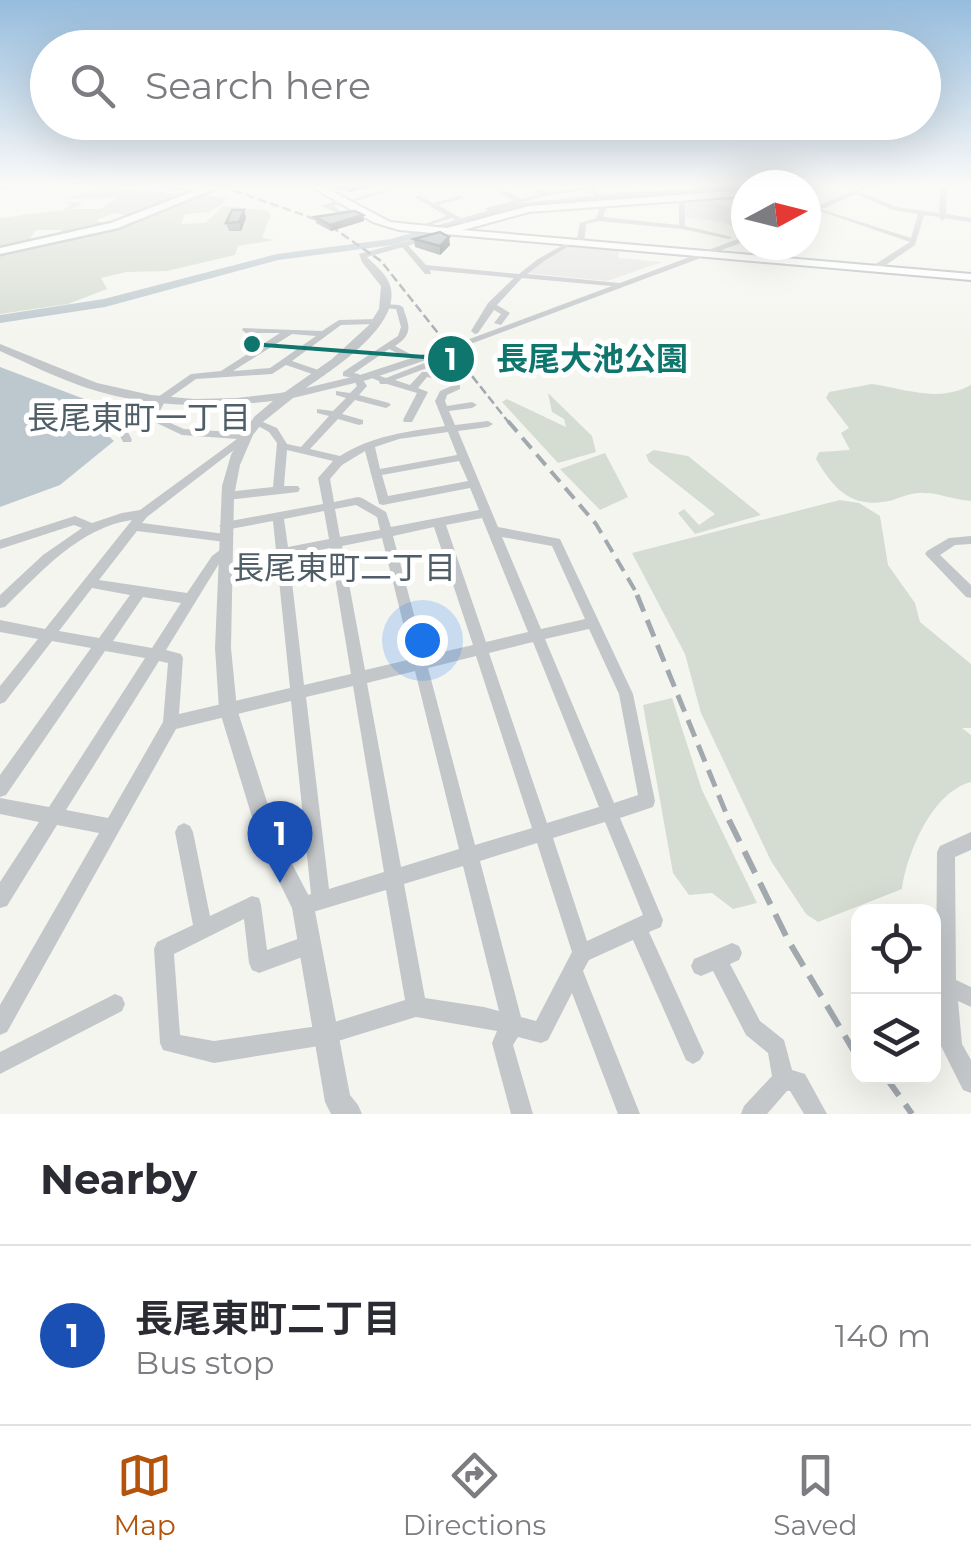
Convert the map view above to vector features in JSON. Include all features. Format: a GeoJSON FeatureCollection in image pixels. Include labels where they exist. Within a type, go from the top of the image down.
{"type":"FeatureCollection","features":[{"type":"Feature","properties":{"kind":"main road"},"geometry":{"type":"LineString","coordinates":[[0,252],[61,238]]}},
{"type":"Feature","properties":{"kind":"main road"},"geometry":{"type":"LineString","coordinates":[[519,238],[971,277]]}},
{"type":"Feature","properties":{"kind":"street"},"geometry":{"type":"LineString","coordinates":[[0,697],[143,514],[365,336],[385,306],[385,284],[362,256],[419,238]]}},
{"type":"Feature","properties":{"kind":"street"},"geometry":{"type":"LineString","coordinates":[[476,332],[491,305],[519,275],[575,243],[577,238]]}},
{"type":"Feature","properties":{"kind":"street"},"geometry":{"type":"LineString","coordinates":[[874,269],[909,248],[911,240],[905,238]]}},
{"type":"Feature","properties":{"kind":"street"},"geometry":{"type":"LineString","coordinates":[[403,243],[426,269],[619,285]]}},
{"type":"Feature","properties":{"kind":"street"},"geometry":{"type":"LineString","coordinates":[[462,344],[731,243]]}},
{"type":"Feature","properties":{"kind":"street"},"geometry":{"type":"LineString","coordinates":[[491,305],[506,313],[498,323]]}},
{"type":"Feature","properties":{"kind":"street"},"geometry":{"type":"LineString","coordinates":[[302,452],[362,386],[346,374],[402,337],[404,319],[399,307],[385,306]]}},
{"type":"Feature","properties":{"kind":"street"},"geometry":{"type":"LineString","coordinates":[[278,491],[282,446],[273,430],[182,432],[151,418],[161,399],[194,376],[272,371],[338,323],[375,321]]}},
{"type":"Feature","properties":{"kind":"street"},"geometry":{"type":"LineString","coordinates":[[246,330],[325,334]]}},
{"type":"Feature","properties":{"kind":"street"},"geometry":{"type":"LineString","coordinates":[[222,373],[290,331]]}},
{"type":"Feature","properties":{"kind":"street"},"geometry":{"type":"LineString","coordinates":[[390,346],[410,356]]}},
{"type":"Feature","properties":{"kind":"street"},"geometry":{"type":"LineString","coordinates":[[0,347],[80,381],[161,399],[221,402],[285,397],[360,382],[433,375]]}},
{"type":"Feature","properties":{"kind":"street"},"geometry":{"type":"LineString","coordinates":[[378,380],[446,350]]}},
{"type":"Feature","properties":{"kind":"street"},"geometry":{"type":"LineString","coordinates":[[286,362],[320,374]]}},
{"type":"Feature","properties":{"kind":"street"},"geometry":{"type":"LineString","coordinates":[[412,389],[417,374],[432,362]]}},
{"type":"Feature","properties":{"kind":"street"},"geometry":{"type":"LineString","coordinates":[[378,380],[423,392],[410,418],[396,414]]}},
{"type":"Feature","properties":{"kind":"street"},"geometry":{"type":"LineString","coordinates":[[308,945],[259,962],[252,905],[164,948],[170,1043],[214,1052],[325,1035],[416,1006],[541,1032],[577,961],[654,920],[540,636],[443,409],[440,401],[450,387]]}},
{"type":"Feature","properties":{"kind":"street"},"geometry":{"type":"LineString","coordinates":[[339,392],[386,405]]}},
{"type":"Feature","properties":{"kind":"street"},"geometry":{"type":"LineString","coordinates":[[127,440],[118,430],[118,422],[138,396]]}},
{"type":"Feature","properties":{"kind":"street"},"geometry":{"type":"LineString","coordinates":[[443,409],[472,404]]}},
{"type":"Feature","properties":{"kind":"street"},"geometry":{"type":"LineString","coordinates":[[320,411],[359,422]]}},
{"type":"Feature","properties":{"kind":"street"},"geometry":{"type":"LineString","coordinates":[[416,1006],[324,478],[341,460],[369,446],[488,424]]}},
{"type":"Feature","properties":{"kind":"street"},"geometry":{"type":"LineString","coordinates":[[378,426],[382,442]]}},
{"type":"Feature","properties":{"kind":"street"},"geometry":{"type":"LineString","coordinates":[[251,429],[226,496],[223,648],[228,710],[270,843],[312,904]]}},
{"type":"Feature","properties":{"kind":"street"},"geometry":{"type":"LineString","coordinates":[[282,446],[341,460]]}},
{"type":"Feature","properties":{"kind":"street"},"geometry":{"type":"LineString","coordinates":[[369,446],[383,501],[474,484]]}},
{"type":"Feature","properties":{"kind":"street"},"geometry":{"type":"LineString","coordinates":[[376,473],[463,457]]}},
{"type":"Feature","properties":{"kind":"street"},"geometry":{"type":"LineString","coordinates":[[226,496],[294,489]]}},
{"type":"Feature","properties":{"kind":"street"},"geometry":{"type":"LineString","coordinates":[[133,526],[225,539],[278,516],[328,506],[358,502],[382,515],[513,1024],[502,1043],[522,1114]]}},
{"type":"Feature","properties":{"kind":"street"},"geometry":{"type":"LineString","coordinates":[[282,553],[486,513]]}},
{"type":"Feature","properties":{"kind":"street"},"geometry":{"type":"LineString","coordinates":[[0,603],[58,550],[90,528],[120,515],[143,514]]}},
{"type":"Feature","properties":{"kind":"street"},"geometry":{"type":"LineString","coordinates":[[278,516],[297,694],[312,904],[308,945],[338,1110]]}},
{"type":"Feature","properties":{"kind":"street"},"geometry":{"type":"LineString","coordinates":[[0,545],[75,520],[90,528]]}},
{"type":"Feature","properties":{"kind":"street"},"geometry":{"type":"LineString","coordinates":[[439,523],[483,649],[542,834],[577,961],[629,1114]]}},
{"type":"Feature","properties":{"kind":"street"},"geometry":{"type":"LineString","coordinates":[[312,904],[647,802],[626,694],[556,542],[494,531]]}},
{"type":"Feature","properties":{"kind":"street"},"geometry":{"type":"LineString","coordinates":[[0,899],[225,539]]}},
{"type":"Feature","properties":{"kind":"street"},"geometry":{"type":"LineString","coordinates":[[971,540],[953,541],[931,554],[971,592]]}},
{"type":"Feature","properties":{"kind":"street"},"geometry":{"type":"LineString","coordinates":[[89,583],[190,599]]}},
{"type":"Feature","properties":{"kind":"street"},"geometry":{"type":"LineString","coordinates":[[0,789],[140,591]]}},
{"type":"Feature","properties":{"kind":"street"},"geometry":{"type":"LineString","coordinates":[[171,724],[594,622]]}},
{"type":"Feature","properties":{"kind":"street"},"geometry":{"type":"LineString","coordinates":[[0,626],[176,658],[171,724],[0,1025]]}},
{"type":"Feature","properties":{"kind":"street"},"geometry":{"type":"LineString","coordinates":[[0,806],[112,828]]}},
{"type":"Feature","properties":{"kind":"street"},"geometry":{"type":"LineString","coordinates":[[184,832],[202,930]]}},
{"type":"Feature","properties":{"kind":"street"},"geometry":{"type":"LineString","coordinates":[[971,840],[946,852],[946,1021],[952,1046],[971,1082]]}},
{"type":"Feature","properties":{"kind":"street"},"geometry":{"type":"LineString","coordinates":[[637,927],[693,1053]]}},
{"type":"Feature","properties":{"kind":"street"},"geometry":{"type":"LineString","coordinates":[[717,959],[753,1028],[777,1047],[784,1078]]}},
{"type":"Feature","properties":{"kind":"street"},"geometry":{"type":"LineString","coordinates":[[946,986],[971,997]]}},
{"type":"Feature","properties":{"kind":"street"},"geometry":{"type":"LineString","coordinates":[[0,1063],[115,1004]]}},
{"type":"Feature","properties":{"kind":"street"},"geometry":{"type":"LineString","coordinates":[[752,1114],[784,1078]]}},
{"type":"Feature","properties":{"kind":"street"},"geometry":{"type":"LineString","coordinates":[[784,1078],[797,1082],[816,1114]]}},
{"type":"Feature","properties":{"kind":"shaded area"},"geometry":{"type":"Polygon","coordinates":[[[0,238],[30,238],[28,241],[0,246],[0,238]]]}},
{"type":"Feature","properties":{"kind":"shaded area"},"geometry":{"type":"Polygon","coordinates":[[[71,238],[275,240],[238,246],[235,255],[167,271],[126,272],[101,278],[107,289],[68,304],[0,314],[0,254],[71,238]]]}},
{"type":"Feature","properties":{"kind":"shaded area"},"geometry":{"type":"Polygon","coordinates":[[[572,244],[619,248],[618,258],[662,262],[607,281],[526,273],[572,244]]]}},
{"type":"Feature","properties":{"kind":"shaded area"},"geometry":{"type":"Polygon","coordinates":[[[0,367],[108,408],[114,425],[105,433],[114,441],[60,485],[0,507],[0,367]]]}},
{"type":"Feature","properties":{"kind":"shaded area"},"geometry":{"type":"Polygon","coordinates":[[[872,384],[934,394],[971,385],[971,501],[920,493],[867,502],[847,495],[830,480],[816,459],[819,452],[850,450],[841,433],[849,428],[826,398],[829,392],[872,384]]]}},
{"type":"Feature","properties":{"kind":"shaded area"},"geometry":{"type":"Polygon","coordinates":[[[548,393],[592,436],[596,452],[558,463],[502,402],[507,399],[566,427],[564,419],[552,412],[548,393]]]}},
{"type":"Feature","properties":{"kind":"shaded area"},"geometry":{"type":"Polygon","coordinates":[[[654,450],[688,456],[761,515],[695,534],[678,513],[684,509],[699,525],[715,514],[649,462],[646,455],[654,450]]]}},
{"type":"Feature","properties":{"kind":"shaded area"},"geometry":{"type":"Polygon","coordinates":[[[605,453],[628,497],[600,510],[560,469],[605,453]]]}},
{"type":"Feature","properties":{"kind":"shaded area"},"geometry":{"type":"Polygon","coordinates":[[[840,500],[859,503],[880,516],[888,565],[915,603],[920,622],[971,664],[971,728],[962,728],[971,735],[971,782],[957,788],[933,811],[909,858],[902,889],[864,904],[851,904],[851,909],[818,922],[806,914],[771,861],[701,713],[685,654],[632,553],[840,500]]]}},
{"type":"Feature","properties":{"kind":"shaded area"},"geometry":{"type":"Polygon","coordinates":[[[672,698],[702,790],[757,903],[733,909],[712,893],[689,895],[673,873],[643,705],[672,698]]]}},
{"type":"Feature","properties":{"kind":"building"},"geometry":{"type":"Polygon","coordinates":[[[418,238],[448,238],[440,246],[414,239],[418,238]]]}},
{"type":"Feature","properties":{"kind":"waterway"},"geometry":{"type":"LineString","coordinates":[[0,319],[105,303],[277,257],[406,238]]}},
{"type":"Feature","properties":{"kind":"railway"},"geometry":{"type":"LineString","coordinates":[[348,238],[381,261],[510,424]]}},
{"type":"Feature","properties":{"kind":"railway"},"geometry":{"type":"LineString","coordinates":[[508,421],[596,524],[639,597]]}},
{"type":"Feature","properties":{"kind":"railway"},"geometry":{"type":"LineString","coordinates":[[637,595],[730,823]]}},
{"type":"Feature","properties":{"kind":"railway"},"geometry":{"type":"LineString","coordinates":[[729,820],[788,940],[851,1046]]}},
{"type":"Feature","properties":{"kind":"railway"},"geometry":{"type":"LineString","coordinates":[[891,1084],[912,1114]]}},
{"type":"Feature","properties":{"kind":"place","name":"長尾大池公園"},"geometry":{"type":"Point","coordinates":[252,344]}},
{"type":"Feature","properties":{"kind":"place","name":"長尾東町二丁目"},"geometry":{"type":"Point","coordinates":[280,883]}},
{"type":"Feature","properties":{"kind":"district","name":"長尾東町一丁目"},"geometry":{"type":"Point","coordinates":[139,417]}},
{"type":"Feature","properties":{"kind":"district","name":"長尾東町二丁目"},"geometry":{"type":"Point","coordinates":[344,567]}}]}
